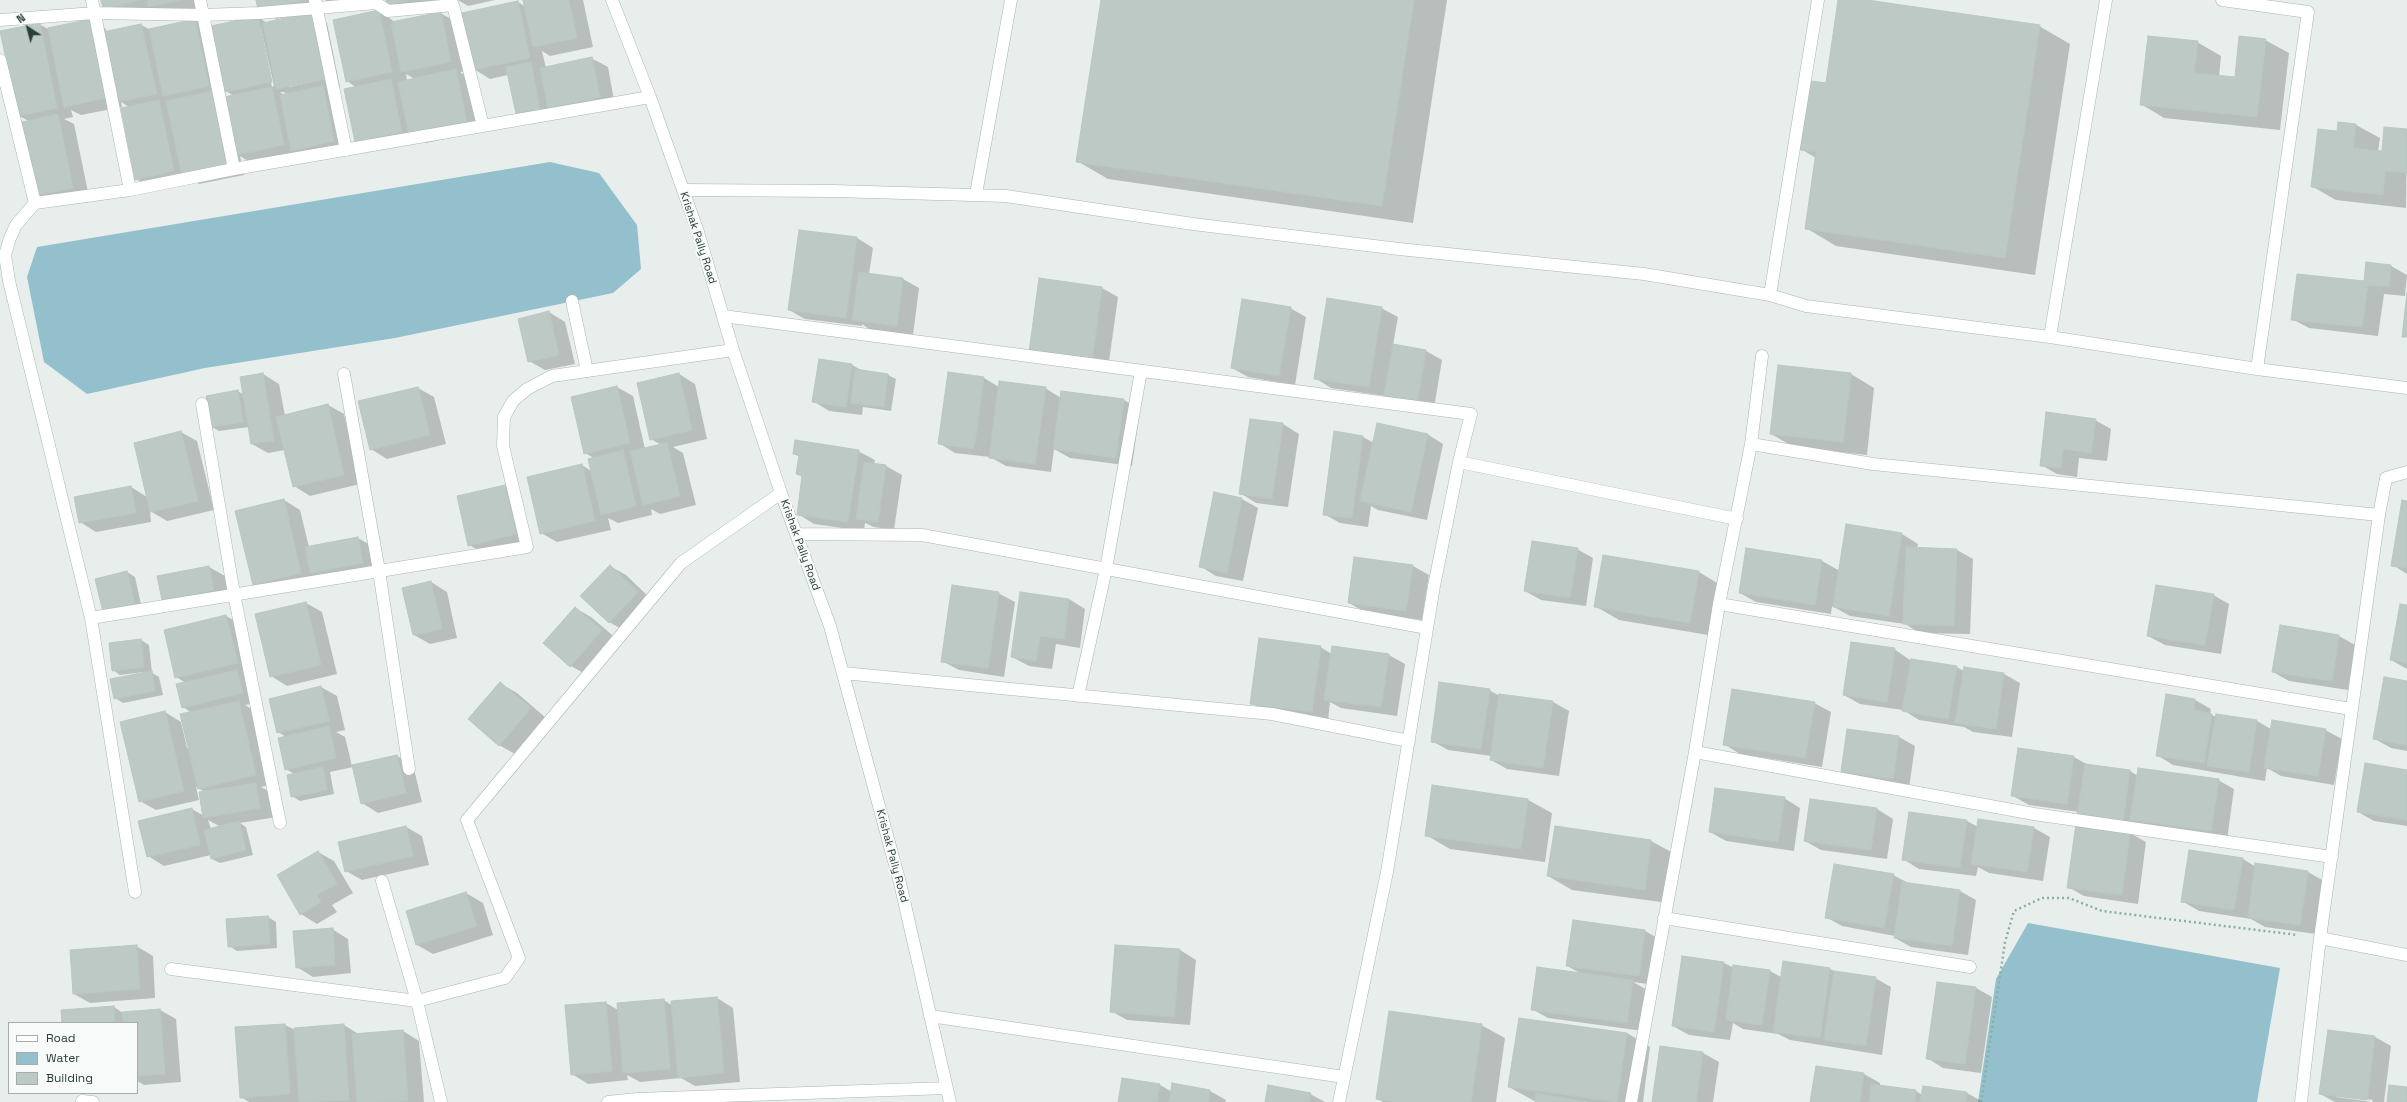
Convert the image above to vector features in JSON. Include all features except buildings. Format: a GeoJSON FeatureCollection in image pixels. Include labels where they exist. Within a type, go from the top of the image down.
{"type":"FeatureCollection","features":[{"type":"Feature","properties":{"kind":"street"},"geometry":{"type":"LineString","coordinates":[[92,0],[130,190]]}},
{"type":"Feature","properties":{"kind":"street"},"geometry":{"type":"LineString","coordinates":[[200,0],[234,170]]}},
{"type":"Feature","properties":{"kind":"street","name":"Krishak Pally Road"},"geometry":{"type":"LineString","coordinates":[[612,0],[650,97],[683,190],[722,316],[781,493],[830,626],[900,883],[950,1102]]}},
{"type":"Feature","properties":{"kind":"street"},"geometry":{"type":"LineString","coordinates":[[976,194],[1011,0]]}},
{"type":"Feature","properties":{"kind":"street"},"geometry":{"type":"LineString","coordinates":[[1770,295],[1818,0]]}},
{"type":"Feature","properties":{"kind":"street"},"geometry":{"type":"LineString","coordinates":[[2050,337],[2106,0]]}},
{"type":"Feature","properties":{"kind":"street"},"geometry":{"type":"LineString","coordinates":[[2222,0],[2308,12],[2257,369]]}},
{"type":"Feature","properties":{"kind":"street"},"geometry":{"type":"LineString","coordinates":[[0,20],[95,13],[203,15],[316,4],[376,2],[388,11],[452,5],[483,126]]}},
{"type":"Feature","properties":{"kind":"street"},"geometry":{"type":"LineString","coordinates":[[316,4],[346,150]]}},
{"type":"Feature","properties":{"kind":"street"},"geometry":{"type":"LineString","coordinates":[[0,60],[35,203]]}},
{"type":"Feature","properties":{"kind":"street"},"geometry":{"type":"LineString","coordinates":[[135,892],[91,618],[9,281],[6,255],[16,225],[35,203],[130,190],[234,170],[650,97]]}},
{"type":"Feature","properties":{"kind":"street"},"geometry":{"type":"LineString","coordinates":[[683,190],[976,194],[1006,196],[1193,224],[1383,247],[1644,274],[1770,295],[1806,306],[2050,337],[2257,369],[2407,388]]}},
{"type":"Feature","properties":{"kind":"street"},"geometry":{"type":"LineString","coordinates":[[572,301],[587,371]]}},
{"type":"Feature","properties":{"kind":"street"},"geometry":{"type":"LineString","coordinates":[[722,316],[1471,414],[1459,462],[1427,628],[1387,872],[1339,1102]]}},
{"type":"Feature","properties":{"kind":"street"},"geometry":{"type":"LineString","coordinates":[[91,618],[527,547],[503,446],[504,417],[513,401],[527,389],[552,376],[733,350]]}},
{"type":"Feature","properties":{"kind":"street"},"geometry":{"type":"LineString","coordinates":[[1631,1102],[1695,752],[1719,604],[1751,444],[1762,356]]}},
{"type":"Feature","properties":{"kind":"street"},"geometry":{"type":"LineString","coordinates":[[1078,696],[1106,569],[1141,370]]}},
{"type":"Feature","properties":{"kind":"street"},"geometry":{"type":"LineString","coordinates":[[344,374],[379,570],[409,769]]}},
{"type":"Feature","properties":{"kind":"street"},"geometry":{"type":"LineString","coordinates":[[202,404],[234,594],[280,823]]}},
{"type":"Feature","properties":{"kind":"street"},"geometry":{"type":"LineString","coordinates":[[1751,444],[1873,464],[2379,515]]}},
{"type":"Feature","properties":{"kind":"street"},"geometry":{"type":"LineString","coordinates":[[1459,462],[1737,519]]}},
{"type":"Feature","properties":{"kind":"street"},"geometry":{"type":"LineString","coordinates":[[2301,1102],[2320,938],[2379,515],[2386,478],[2407,472]]}},
{"type":"Feature","properties":{"kind":"street"},"geometry":{"type":"LineString","coordinates":[[172,969],[417,1002],[505,978],[519,958],[467,820],[682,563],[781,493]]}},
{"type":"Feature","properties":{"kind":"street"},"geometry":{"type":"LineString","coordinates":[[796,534],[922,535],[1427,628]]}},
{"type":"Feature","properties":{"kind":"street"},"geometry":{"type":"LineString","coordinates":[[1719,604],[2351,709]]}},
{"type":"Feature","properties":{"kind":"street"},"geometry":{"type":"LineString","coordinates":[[843,673],[1272,714],[1409,742]]}},
{"type":"Feature","properties":{"kind":"street"},"geometry":{"type":"LineString","coordinates":[[1695,752],[2034,814],[2332,857]]}},
{"type":"Feature","properties":{"kind":"street"},"geometry":{"type":"LineString","coordinates":[[382,881],[417,1002],[441,1102]]}},
{"type":"Feature","properties":{"kind":"street"},"geometry":{"type":"LineString","coordinates":[[1664,918],[1970,967]]}},
{"type":"Feature","properties":{"kind":"street"},"geometry":{"type":"LineString","coordinates":[[2320,938],[2407,955]]}},
{"type":"Feature","properties":{"kind":"street"},"geometry":{"type":"LineString","coordinates":[[930,1016],[1344,1077]]}},
{"type":"Feature","properties":{"kind":"street"},"geometry":{"type":"LineString","coordinates":[[608,1102],[637,1099],[947,1088]]}},
{"type":"Feature","properties":{"kind":"path"},"geometry":{"type":"LineString","coordinates":[[1981,1102],[2005,942],[2014,911],[2042,898],[2069,898],[2102,911],[2320,938]]}},
{"type":"Feature","properties":{"kind":"water"},"geometry":{"type":"Polygon","coordinates":[[[550,162],[599,173],[637,225],[641,269],[613,293],[395,338],[205,368],[87,394],[44,362],[27,277],[37,247],[550,162]]]}},
{"type":"Feature","properties":{"kind":"water"},"geometry":{"type":"Polygon","coordinates":[[[2028,923],[2280,968],[2257,1102],[1978,1102],[1996,979],[2028,923]]]}}]}
